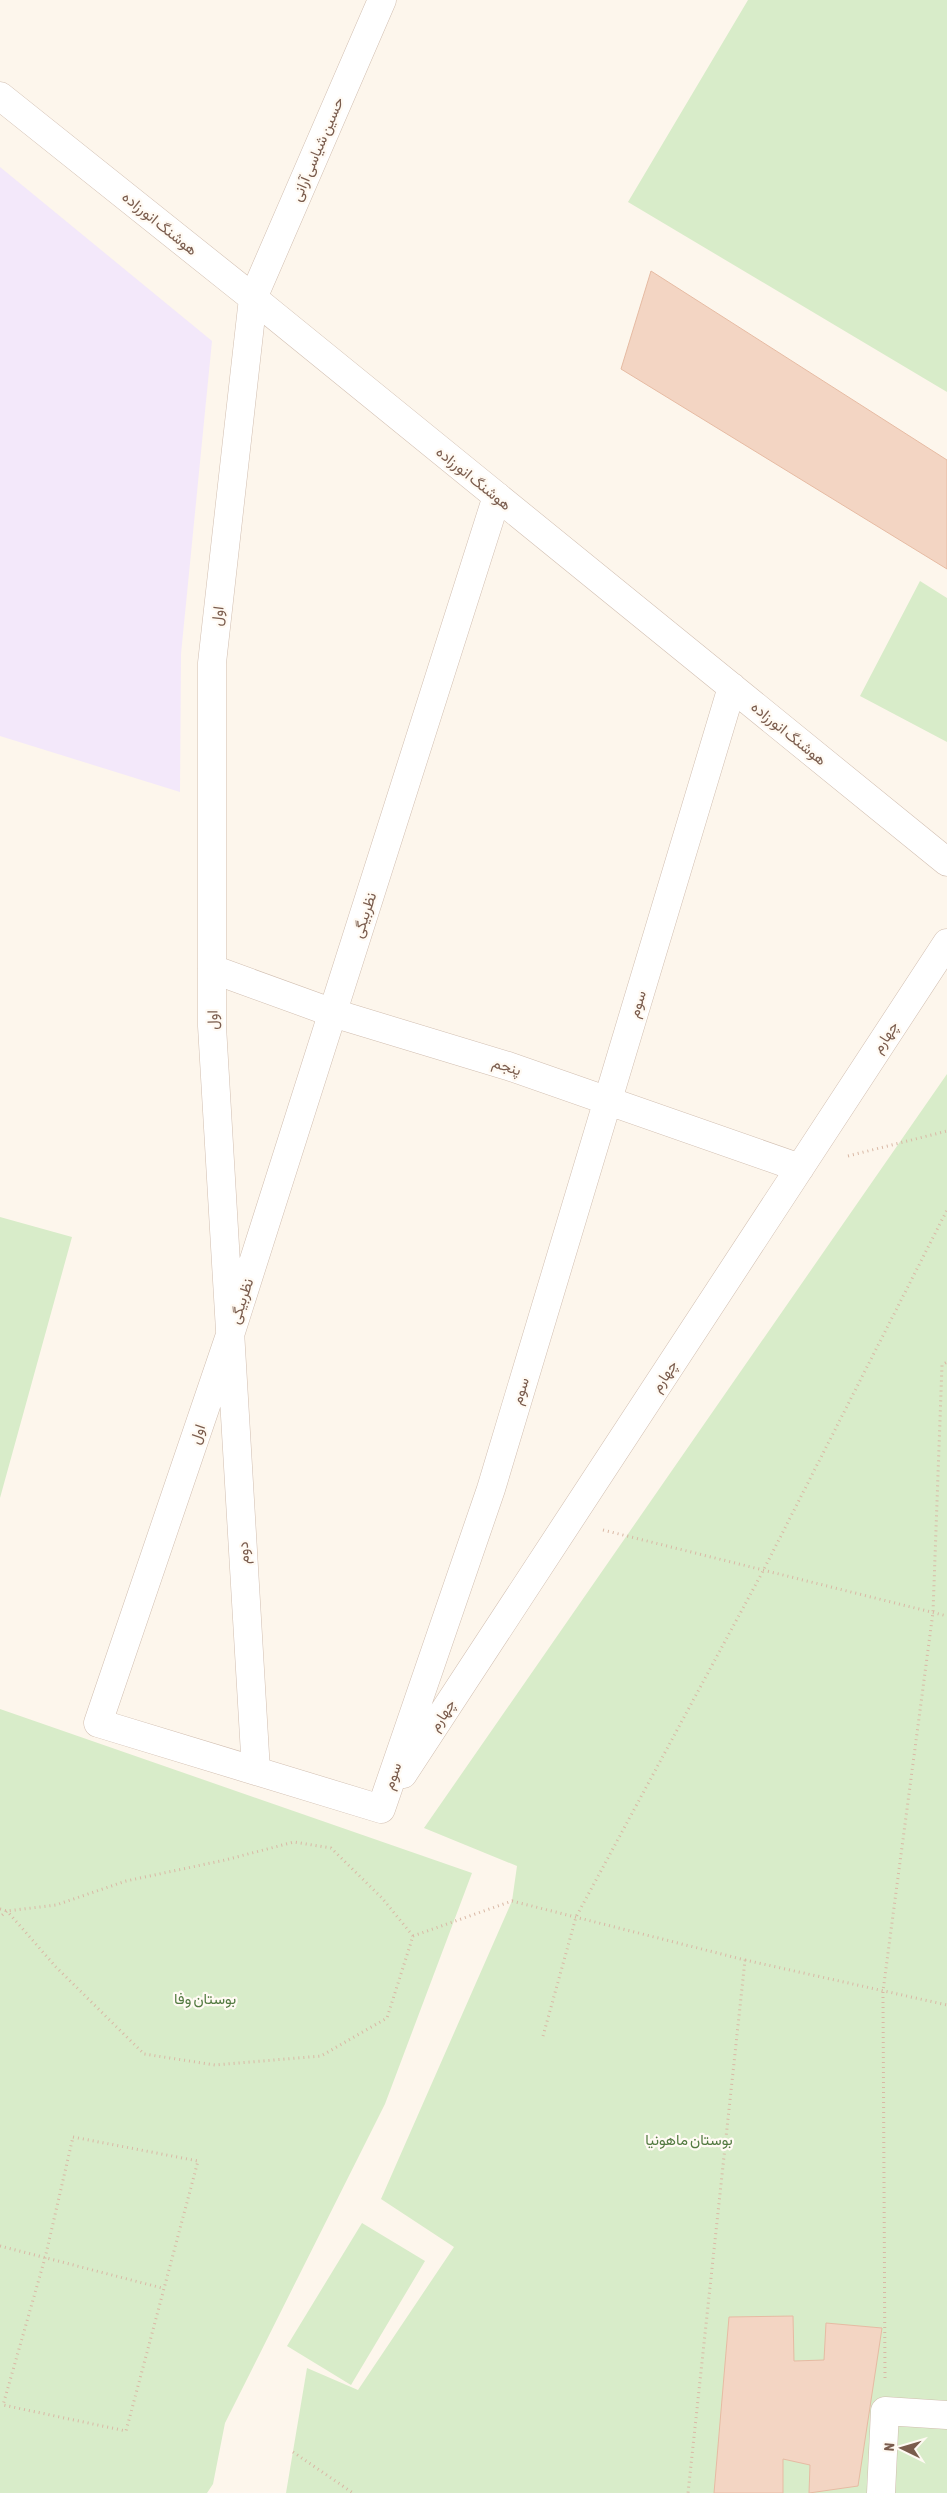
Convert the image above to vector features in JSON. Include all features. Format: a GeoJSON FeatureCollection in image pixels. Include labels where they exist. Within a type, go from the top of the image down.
{"type":"FeatureCollection","features":[{"type":"Feature","properties":{"kind":"street","name":"حسین شیاسی آرانی"},"geometry":{"type":"LineString","coordinates":[[253,298],[382,0]]}},
{"type":"Feature","properties":{"kind":"street","name":"هوشنگ انورزاده"},"geometry":{"type":"LineString","coordinates":[[0,96],[253,298],[947,862]]}},
{"type":"Feature","properties":{"kind":"street","name":"اول"},"geometry":{"type":"LineString","coordinates":[[98,1723],[230,1335],[212,1026],[212,662],[253,298]]}},
{"type":"Feature","properties":{"kind":"street","name":"نظربیگی"},"geometry":{"type":"LineString","coordinates":[[230,1335],[497,496]]}},
{"type":"Feature","properties":{"kind":"street","name":"سوم"},"geometry":{"type":"LineString","coordinates":[[98,1723],[381,1809],[491,1489],[732,687]]}},
{"type":"Feature","properties":{"kind":"street","name":"چهارم"},"geometry":{"type":"LineString","coordinates":[[381,1809],[947,943]]}},
{"type":"Feature","properties":{"kind":"street","name":"پنجم"},"geometry":{"type":"LineString","coordinates":[[212,969],[333,1013],[508,1066],[800,1168]]}},
{"type":"Feature","properties":{"kind":"street","name":"دوم"},"geometry":{"type":"LineString","coordinates":[[230,1335],[256,1771]]}},
{"type":"Feature","properties":{"kind":"street"},"geometry":{"type":"LineString","coordinates":[[881,2493],[885,2411],[947,2415]]}},
{"type":"Feature","properties":{"kind":"path"},"geometry":{"type":"LineString","coordinates":[[800,1168],[947,1131]]}},
{"type":"Feature","properties":{"kind":"path"},"geometry":{"type":"LineString","coordinates":[[543,2036],[576,1917],[763,1571],[947,1210]]}},
{"type":"Feature","properties":{"kind":"path"},"geometry":{"type":"LineString","coordinates":[[885,2411],[883,1991],[933,1612],[942,1365],[947,1362]]}},
{"type":"Feature","properties":{"kind":"path"},"geometry":{"type":"LineString","coordinates":[[570,1519],[626,1537],[947,1616]]}},
{"type":"Feature","properties":{"kind":"path"},"geometry":{"type":"LineString","coordinates":[[0,1917],[7,1912],[56,1905],[126,1881],[225,1860],[294,1842],[332,1848],[382,1898],[413,1936]]}},
{"type":"Feature","properties":{"kind":"path"},"geometry":{"type":"LineString","coordinates":[[413,1936],[512,1900],[745,1960],[947,2005]]}},
{"type":"Feature","properties":{"kind":"path"},"geometry":{"type":"LineString","coordinates":[[0,1909],[7,1912],[56,1967],[144,2054],[215,2065],[321,2056],[387,2018],[413,1936]]}},
{"type":"Feature","properties":{"kind":"path"},"geometry":{"type":"LineString","coordinates":[[688,2493],[745,1960]]}},
{"type":"Feature","properties":{"kind":"path"},"geometry":{"type":"LineString","coordinates":[[73,2137],[198,2161],[162,2288],[126,2431],[2,2404],[45,2258],[73,2137]]}},
{"type":"Feature","properties":{"kind":"path"},"geometry":{"type":"LineString","coordinates":[[0,2246],[162,2288]]}},
{"type":"Feature","properties":{"kind":"path"},"geometry":{"type":"LineString","coordinates":[[293,2452],[353,2493]]}},
{"type":"Feature","properties":{"kind":"shaded area"},"geometry":{"type":"Polygon","coordinates":[[[0,167],[212,341],[181,654],[180,792],[0,736],[0,167]]]}},
{"type":"Feature","properties":{"kind":"green space"},"geometry":{"type":"Polygon","coordinates":[[[748,0],[947,0],[947,392],[628,202],[748,0]]]}},
{"type":"Feature","properties":{"kind":"green space"},"geometry":{"type":"Polygon","coordinates":[[[920,581],[947,598],[947,742],[860,696],[920,581]]]}},
{"type":"Feature","properties":{"kind":"green space","name":"بوستان ماهونیا"},"geometry":{"type":"Polygon","coordinates":[[[947,1074],[947,2493],[286,2493],[307,2368],[358,2390],[454,2247],[381,2199],[512,1901],[517,1866],[424,1828],[947,1074]]]}},
{"type":"Feature","properties":{"kind":"green space"},"geometry":{"type":"Polygon","coordinates":[[[0,1217],[72,1237],[0,1498],[0,1217]]]}},
{"type":"Feature","properties":{"kind":"green space","name":"بوستان وفا"},"geometry":{"type":"Polygon","coordinates":[[[0,1709],[472,1873],[385,2104],[225,2423],[213,2484],[207,2493],[0,2493],[0,1709]]]}},
{"type":"Feature","properties":{"kind":"green space"},"geometry":{"type":"Polygon","coordinates":[[[362,2223],[425,2261],[351,2385],[287,2346],[362,2223]]]}},
{"type":"Feature","properties":{"kind":"building"},"geometry":{"type":"Polygon","coordinates":[[[651,271],[947,460],[947,569],[621,369],[651,271]]]}},
{"type":"Feature","properties":{"kind":"building"},"geometry":{"type":"Polygon","coordinates":[[[793,2316],[794,2361],[824,2360],[826,2323],[882,2328],[858,2486],[809,2493],[810,2465],[783,2459],[783,2493],[714,2493],[729,2317],[793,2316]]]}}]}
